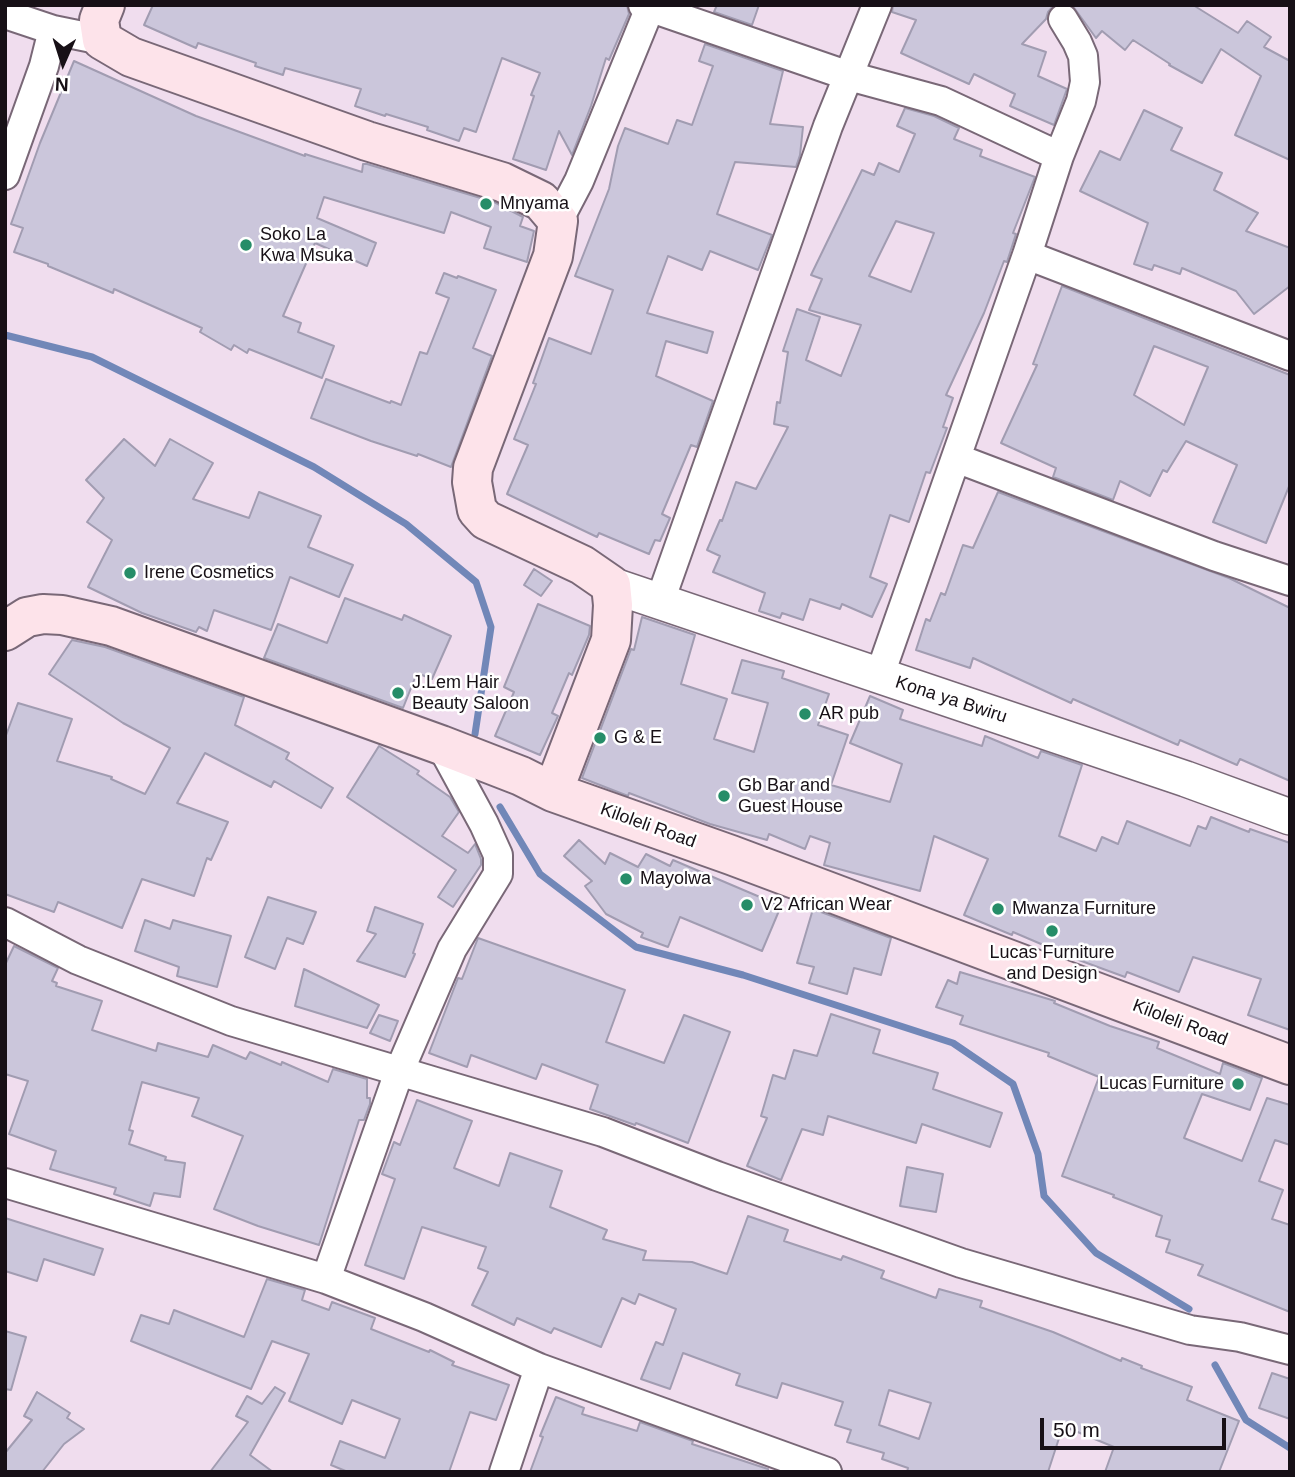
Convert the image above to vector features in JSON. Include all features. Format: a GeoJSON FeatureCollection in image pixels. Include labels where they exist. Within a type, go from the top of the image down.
{"type":"FeatureCollection","features":[{"type":"Feature","properties":{"kind":"main road"},"geometry":{"type":"LineString","coordinates":[[104,23],[131,57],[367,141],[502,182],[541,201],[558,221],[553,256],[473,468],[472,482],[477,510],[486,520],[582,565],[611,585],[611,640],[553,792]]}},
{"type":"Feature","properties":{"kind":"main road","name":"Kiloleli Road"},"geometry":{"type":"LineString","coordinates":[[5,631],[27,617],[43,614],[111,625],[441,745],[521,776],[553,792],[731,855],[1290,1065]]}},
{"type":"Feature","properties":{"kind":"street"},"geometry":{"type":"LineString","coordinates":[[660,601],[828,125],[877,5]]}},
{"type":"Feature","properties":{"kind":"street"},"geometry":{"type":"LineString","coordinates":[[558,221],[579,181],[648,6],[849,76],[941,101],[1059,156]]}},
{"type":"Feature","properties":{"kind":"street"},"geometry":{"type":"LineString","coordinates":[[5,14],[53,30],[104,23]]}},
{"type":"Feature","properties":{"kind":"street"},"geometry":{"type":"LineString","coordinates":[[879,677],[1059,156],[1082,102],[1085,82],[1083,56],[1063,19]]}},
{"type":"Feature","properties":{"kind":"street"},"geometry":{"type":"LineString","coordinates":[[5,175],[44,66],[53,30]]}},
{"type":"Feature","properties":{"kind":"street"},"geometry":{"type":"LineString","coordinates":[[1027,255],[1290,356]]}},
{"type":"Feature","properties":{"kind":"street"},"geometry":{"type":"LineString","coordinates":[[956,458],[1214,556],[1290,581]]}},
{"type":"Feature","properties":{"kind":"street","name":"Kona ya Bwiru"},"geometry":{"type":"LineString","coordinates":[[611,585],[1186,779],[1290,817]]}},
{"type":"Feature","properties":{"kind":"street"},"geometry":{"type":"LineString","coordinates":[[326,1279],[399,1072],[452,949],[498,874],[498,856],[484,824],[441,745]]}},
{"type":"Feature","properties":{"kind":"street"},"geometry":{"type":"LineString","coordinates":[[5,922],[78,960],[231,1021],[603,1132],[717,1176],[961,1263],[1190,1330],[1240,1337],[1290,1350]]}},
{"type":"Feature","properties":{"kind":"street"},"geometry":{"type":"LineString","coordinates":[[5,1183],[326,1279],[424,1317],[539,1368],[827,1472]]}},
{"type":"Feature","properties":{"kind":"street"},"geometry":{"type":"LineString","coordinates":[[504,1472],[539,1368]]}},
{"type":"Feature","properties":{"kind":"building"},"geometry":{"type":"Polygon","coordinates":[[[153,5],[627,5],[629,14],[609,60],[606,58],[572,155],[559,131],[546,170],[513,159],[540,73],[502,58],[476,132],[464,128],[459,141],[427,130],[428,127],[355,106],[361,89],[285,68],[283,75],[198,43],[196,48],[144,25],[153,5]]]}},
{"type":"Feature","properties":{"kind":"building"},"geometry":{"type":"Polygon","coordinates":[[[717,5],[759,5],[752,25],[714,12],[717,5]]]}},
{"type":"Feature","properties":{"kind":"building"},"geometry":{"type":"Polygon","coordinates":[[[893,5],[1054,5],[1046,19],[1022,44],[1046,52],[1038,76],[1067,89],[1054,125],[1010,106],[1015,94],[974,74],[969,84],[901,53],[916,20],[892,12],[893,5]]]}},
{"type":"Feature","properties":{"kind":"building"},"geometry":{"type":"Polygon","coordinates":[[[1072,5],[1193,5],[1238,33],[1247,21],[1271,37],[1264,47],[1290,61],[1290,160],[1235,135],[1261,76],[1221,49],[1202,83],[1169,65],[1133,40],[1125,50],[1102,31],[1096,38],[1072,5]]]}},
{"type":"Feature","properties":{"kind":"building"},"geometry":{"type":"Polygon","coordinates":[[[705,44],[783,71],[770,124],[803,127],[800,155],[796,167],[735,162],[717,214],[772,235],[758,270],[710,251],[702,270],[668,256],[647,313],[713,332],[707,353],[666,341],[656,376],[713,401],[697,447],[691,445],[662,514],[670,518],[660,541],[655,540],[649,554],[599,533],[597,537],[507,494],[528,445],[514,439],[536,384],[533,383],[549,338],[591,354],[613,290],[575,276],[609,189],[618,146],[625,128],[668,144],[677,120],[692,125],[713,66],[699,61],[705,44]]]}},
{"type":"Feature","properties":{"kind":"building"},"geometry":{"type":"Polygon","coordinates":[[[74,61],[196,116],[305,156],[362,172],[363,164],[367,164],[494,202],[523,217],[520,226],[534,231],[527,262],[484,248],[491,227],[451,212],[444,233],[324,197],[317,218],[376,243],[367,266],[315,243],[283,316],[301,323],[298,332],[334,346],[322,378],[249,349],[247,353],[234,345],[231,350],[200,332],[202,328],[114,289],[113,293],[14,252],[23,228],[11,224],[40,143],[74,61]]]}},
{"type":"Feature","properties":{"kind":"building"},"geometry":{"type":"Polygon","coordinates":[[[905,108],[934,116],[959,128],[954,139],[982,150],[980,156],[1035,177],[1013,233],[1016,234],[1007,262],[1004,261],[984,313],[946,395],[953,398],[943,427],[947,428],[930,473],[926,472],[909,522],[890,515],[870,577],[887,584],[872,617],[842,604],[840,609],[810,599],[803,620],[782,613],[780,618],[759,611],[765,593],[713,572],[720,556],[707,550],[720,520],[722,521],[736,482],[756,489],[788,427],[774,424],[788,352],[783,351],[797,309],[820,317],[806,360],[841,376],[861,325],[809,310],[822,279],[811,275],[862,170],[874,175],[879,163],[899,172],[915,134],[897,126],[905,108]],[[896,221],[869,276],[911,292],[934,233],[896,221]]]}},
{"type":"Feature","properties":{"kind":"building"},"geometry":{"type":"Polygon","coordinates":[[[1144,110],[1182,128],[1171,150],[1222,173],[1214,190],[1258,213],[1246,231],[1290,248],[1290,286],[1254,314],[1236,291],[1182,268],[1180,274],[1154,265],[1152,270],[1134,264],[1148,223],[1080,191],[1100,151],[1120,160],[1144,110]]]}},
{"type":"Feature","properties":{"kind":"building"},"geometry":{"type":"Polygon","coordinates":[[[444,273],[496,290],[473,348],[492,356],[451,467],[311,418],[326,379],[401,405],[420,352],[427,354],[449,298],[436,293],[444,273]]]}},
{"type":"Feature","properties":{"kind":"building"},"geometry":{"type":"Polygon","coordinates":[[[1062,286],[1290,375],[1290,484],[1266,543],[1213,522],[1237,465],[1186,441],[1167,472],[1163,470],[1150,496],[1120,481],[1113,500],[1053,477],[1056,468],[1001,443],[1037,365],[1033,364],[1062,286]],[[1154,346],[1134,395],[1184,425],[1208,367],[1154,346]]]}},
{"type":"Feature","properties":{"kind":"building"},"geometry":{"type":"Polygon","coordinates":[[[124,439],[155,466],[170,439],[213,463],[193,499],[249,518],[259,492],[321,516],[308,547],[353,565],[339,597],[290,577],[271,630],[214,610],[207,631],[199,627],[196,632],[142,613],[88,587],[112,540],[87,522],[104,498],[86,480],[124,439]]]}},
{"type":"Feature","properties":{"kind":"building"},"geometry":{"type":"Polygon","coordinates":[[[998,492],[1229,578],[1290,608],[1290,781],[1240,759],[1237,765],[1180,740],[1178,745],[1073,699],[1071,703],[973,658],[970,668],[916,650],[926,619],[930,621],[941,593],[945,595],[963,545],[973,548],[998,492]]]}},
{"type":"Feature","properties":{"kind":"building"},"geometry":{"type":"Polygon","coordinates":[[[534,569],[552,581],[541,596],[524,585],[534,569]]]}},
{"type":"Feature","properties":{"kind":"building"},"geometry":{"type":"Polygon","coordinates":[[[345,598],[402,620],[404,615],[451,636],[432,679],[417,673],[403,708],[264,658],[278,624],[327,643],[345,598]]]}},
{"type":"Feature","properties":{"kind":"building"},"geometry":{"type":"Polygon","coordinates":[[[538,604],[590,626],[589,635],[572,675],[569,673],[552,713],[558,716],[540,755],[495,736],[514,692],[504,687],[538,604]]]}},
{"type":"Feature","properties":{"kind":"building"},"geometry":{"type":"Polygon","coordinates":[[[642,617],[695,635],[681,684],[727,699],[714,739],[754,752],[768,703],[732,693],[742,660],[784,671],[782,678],[829,694],[818,725],[848,735],[831,785],[890,802],[902,764],[850,743],[870,696],[903,710],[900,719],[982,746],[985,736],[1038,758],[1041,751],[1082,765],[1059,836],[1096,851],[1102,837],[1118,844],[1127,821],[1190,846],[1198,826],[1206,829],[1211,817],[1249,832],[1250,829],[1290,843],[1290,1030],[1248,1015],[1261,979],[1193,957],[1179,992],[1127,972],[1125,977],[964,915],[988,859],[934,836],[920,891],[824,865],[830,843],[810,836],[805,849],[769,834],[767,840],[710,824],[582,778],[631,649],[634,650],[642,617]]]}},
{"type":"Feature","properties":{"kind":"building"},"geometry":{"type":"Polygon","coordinates":[[[72,640],[105,647],[244,697],[235,725],[289,753],[286,759],[333,788],[321,808],[274,781],[271,787],[205,753],[177,803],[228,822],[211,860],[207,858],[194,896],[142,879],[122,928],[58,902],[54,912],[5,894],[5,738],[18,703],[72,719],[57,761],[112,777],[111,779],[145,794],[170,748],[123,723],[49,674],[72,640]]]}},
{"type":"Feature","properties":{"kind":"building"},"geometry":{"type":"Polygon","coordinates":[[[379,746],[419,771],[417,774],[450,797],[459,812],[442,836],[468,853],[475,844],[481,865],[453,907],[438,897],[456,870],[347,797],[379,746]]]}},
{"type":"Feature","properties":{"kind":"building"},"geometry":{"type":"Polygon","coordinates":[[[579,840],[605,864],[610,853],[638,867],[646,854],[670,866],[673,860],[781,906],[762,951],[680,917],[668,947],[641,937],[643,933],[606,914],[585,886],[592,881],[564,856],[579,840]]]}},
{"type":"Feature","properties":{"kind":"building"},"geometry":{"type":"Polygon","coordinates":[[[268,897],[316,912],[303,944],[287,938],[275,969],[245,957],[268,897]]]}},
{"type":"Feature","properties":{"kind":"building"},"geometry":{"type":"Polygon","coordinates":[[[375,907],[423,924],[405,977],[357,961],[376,934],[367,931],[375,907]]]}},
{"type":"Feature","properties":{"kind":"building"},"geometry":{"type":"Polygon","coordinates":[[[813,909],[891,938],[881,975],[854,968],[847,994],[809,983],[814,967],[797,963],[813,909]]]}},
{"type":"Feature","properties":{"kind":"building"},"geometry":{"type":"Polygon","coordinates":[[[145,920],[170,929],[173,920],[231,936],[217,987],[177,976],[179,967],[135,951],[145,920]]]}},
{"type":"Feature","properties":{"kind":"building"},"geometry":{"type":"Polygon","coordinates":[[[478,938],[625,990],[606,1042],[664,1063],[684,1015],[730,1032],[688,1143],[590,1109],[598,1085],[542,1064],[536,1079],[471,1055],[467,1067],[429,1053],[458,978],[462,979],[478,938]]]}},
{"type":"Feature","properties":{"kind":"building"},"geometry":{"type":"Polygon","coordinates":[[[14,946],[58,968],[52,981],[57,983],[56,986],[102,1001],[92,1030],[156,1051],[158,1043],[208,1057],[213,1045],[246,1059],[250,1052],[281,1065],[282,1062],[328,1082],[333,1069],[367,1079],[367,1098],[370,1098],[370,1104],[364,1120],[359,1120],[319,1245],[214,1209],[243,1136],[192,1116],[199,1098],[142,1082],[129,1130],[133,1131],[129,1144],[166,1157],[165,1160],[185,1163],[180,1197],[154,1193],[150,1206],[114,1194],[116,1188],[50,1169],[56,1151],[9,1134],[28,1081],[5,1074],[5,965],[14,946]]]}},
{"type":"Feature","properties":{"kind":"building"},"geometry":{"type":"Polygon","coordinates":[[[304,969],[379,1005],[367,1028],[295,1006],[304,969]]]}},
{"type":"Feature","properties":{"kind":"building"},"geometry":{"type":"Polygon","coordinates":[[[960,972],[1055,1001],[1054,1003],[1110,1026],[1159,1042],[1157,1048],[1220,1074],[1223,1063],[1262,1078],[1250,1110],[1202,1094],[1184,1138],[1242,1161],[1267,1098],[1290,1105],[1290,1145],[1275,1140],[1259,1181],[1283,1190],[1272,1219],[1290,1225],[1290,1312],[1198,1275],[1203,1265],[1166,1252],[1170,1240],[1156,1236],[1162,1216],[1062,1176],[1099,1077],[1048,1056],[1049,1053],[960,1024],[963,1016],[936,1007],[948,980],[957,984],[960,972]]]}},
{"type":"Feature","properties":{"kind":"building"},"geometry":{"type":"Polygon","coordinates":[[[831,1014],[880,1030],[873,1053],[938,1073],[933,1089],[1002,1113],[990,1147],[922,1124],[916,1143],[828,1116],[823,1135],[802,1129],[781,1180],[747,1166],[767,1118],[761,1116],[773,1075],[785,1079],[794,1050],[817,1056],[831,1014]]]}},
{"type":"Feature","properties":{"kind":"building"},"geometry":{"type":"Polygon","coordinates":[[[379,1015],[398,1021],[390,1041],[370,1033],[379,1015]]]}},
{"type":"Feature","properties":{"kind":"building"},"geometry":{"type":"Polygon","coordinates":[[[417,1100],[472,1121],[454,1168],[499,1186],[510,1153],[562,1171],[550,1207],[607,1230],[603,1239],[646,1251],[643,1260],[692,1262],[727,1274],[748,1216],[788,1230],[784,1241],[841,1260],[843,1256],[884,1271],[881,1278],[936,1298],[939,1289],[982,1301],[980,1307],[1053,1332],[1121,1361],[1122,1358],[1142,1366],[1141,1368],[1192,1387],[1187,1400],[1239,1421],[1219,1472],[1105,1472],[1114,1447],[1063,1426],[1048,1472],[907,1472],[908,1468],[882,1459],[884,1453],[847,1442],[851,1430],[835,1425],[843,1402],[782,1383],[777,1398],[736,1385],[740,1374],[683,1353],[670,1389],[641,1379],[656,1342],[663,1345],[676,1309],[639,1294],[635,1304],[622,1298],[601,1347],[554,1328],[551,1333],[517,1318],[514,1325],[472,1305],[488,1272],[478,1268],[486,1247],[422,1227],[404,1279],[365,1265],[395,1179],[382,1174],[394,1142],[400,1145],[417,1100]],[[889,1390],[879,1425],[919,1439],[931,1403],[889,1390]]]}},
{"type":"Feature","properties":{"kind":"building"},"geometry":{"type":"Polygon","coordinates":[[[907,1167],[943,1174],[936,1212],[900,1206],[907,1167]]]}},
{"type":"Feature","properties":{"kind":"building"},"geometry":{"type":"Polygon","coordinates":[[[5,1218],[103,1249],[94,1275],[44,1259],[37,1281],[5,1271],[5,1218]]]}},
{"type":"Feature","properties":{"kind":"building"},"geometry":{"type":"Polygon","coordinates":[[[267,1279],[305,1290],[302,1300],[329,1310],[332,1302],[375,1318],[371,1329],[429,1352],[430,1350],[454,1362],[452,1365],[509,1385],[496,1420],[470,1412],[449,1472],[348,1472],[331,1465],[340,1441],[385,1458],[400,1419],[352,1400],[342,1424],[289,1401],[309,1354],[272,1341],[251,1389],[131,1341],[141,1315],[169,1324],[174,1310],[244,1337],[267,1279]]]}},
{"type":"Feature","properties":{"kind":"building"},"geometry":{"type":"Polygon","coordinates":[[[5,1331],[26,1337],[11,1390],[5,1389],[5,1331]]]}},
{"type":"Feature","properties":{"kind":"building"},"geometry":{"type":"Polygon","coordinates":[[[1272,1373],[1290,1379],[1290,1419],[1259,1408],[1272,1373]]]}},
{"type":"Feature","properties":{"kind":"building"},"geometry":{"type":"Polygon","coordinates":[[[275,1387],[285,1393],[250,1455],[273,1472],[210,1472],[248,1422],[236,1416],[247,1396],[262,1404],[275,1387]]]}},
{"type":"Feature","properties":{"kind":"building"},"geometry":{"type":"Polygon","coordinates":[[[37,1392],[70,1413],[67,1418],[84,1429],[64,1444],[42,1472],[5,1472],[5,1453],[32,1420],[24,1416],[37,1392]]]}},
{"type":"Feature","properties":{"kind":"building"},"geometry":{"type":"Polygon","coordinates":[[[556,1397],[584,1408],[582,1414],[637,1431],[640,1422],[693,1441],[692,1444],[768,1469],[768,1472],[530,1472],[543,1437],[540,1436],[556,1397]]]}},
{"type":"Feature","properties":{"kind":"waterway"},"geometry":{"type":"LineString","coordinates":[[5,335],[92,357],[314,467],[406,524],[476,582],[491,627],[475,734]]}},
{"type":"Feature","properties":{"kind":"waterway"},"geometry":{"type":"LineString","coordinates":[[500,807],[540,874],[636,947],[743,975],[953,1043],[1013,1084],[1038,1154],[1044,1196],[1096,1253],[1189,1309]]}},
{"type":"Feature","properties":{"kind":"waterway"},"geometry":{"type":"LineString","coordinates":[[1215,1365],[1246,1420],[1290,1448]]}},
{"type":"Feature","properties":{"kind":"place","name":"Mnyama"},"geometry":{"type":"Point","coordinates":[486,204]}},
{"type":"Feature","properties":{"kind":"place","name":"Soko La Kwa Msuka"},"geometry":{"type":"Point","coordinates":[246,245]}},
{"type":"Feature","properties":{"kind":"place","name":"Irene Cosmetics"},"geometry":{"type":"Point","coordinates":[130,573]}},
{"type":"Feature","properties":{"kind":"place","name":"J.Lem Hair Beauty Saloon"},"geometry":{"type":"Point","coordinates":[398,693]}},
{"type":"Feature","properties":{"kind":"place","name":"AR pub"},"geometry":{"type":"Point","coordinates":[805,714]}},
{"type":"Feature","properties":{"kind":"place","name":"G & E"},"geometry":{"type":"Point","coordinates":[600,738]}},
{"type":"Feature","properties":{"kind":"place","name":"Gb Bar and Guest House"},"geometry":{"type":"Point","coordinates":[724,796]}},
{"type":"Feature","properties":{"kind":"place","name":"Mayolwa"},"geometry":{"type":"Point","coordinates":[626,879]}},
{"type":"Feature","properties":{"kind":"place","name":"V2 African Wear"},"geometry":{"type":"Point","coordinates":[747,905]}},
{"type":"Feature","properties":{"kind":"place","name":"Mwanza Furniture"},"geometry":{"type":"Point","coordinates":[998,909]}},
{"type":"Feature","properties":{"kind":"place","name":"Lucas Furniture and Design"},"geometry":{"type":"Point","coordinates":[1052,931]}},
{"type":"Feature","properties":{"kind":"place","name":"Lucas Furniture"},"geometry":{"type":"Point","coordinates":[1238,1084]}}]}
